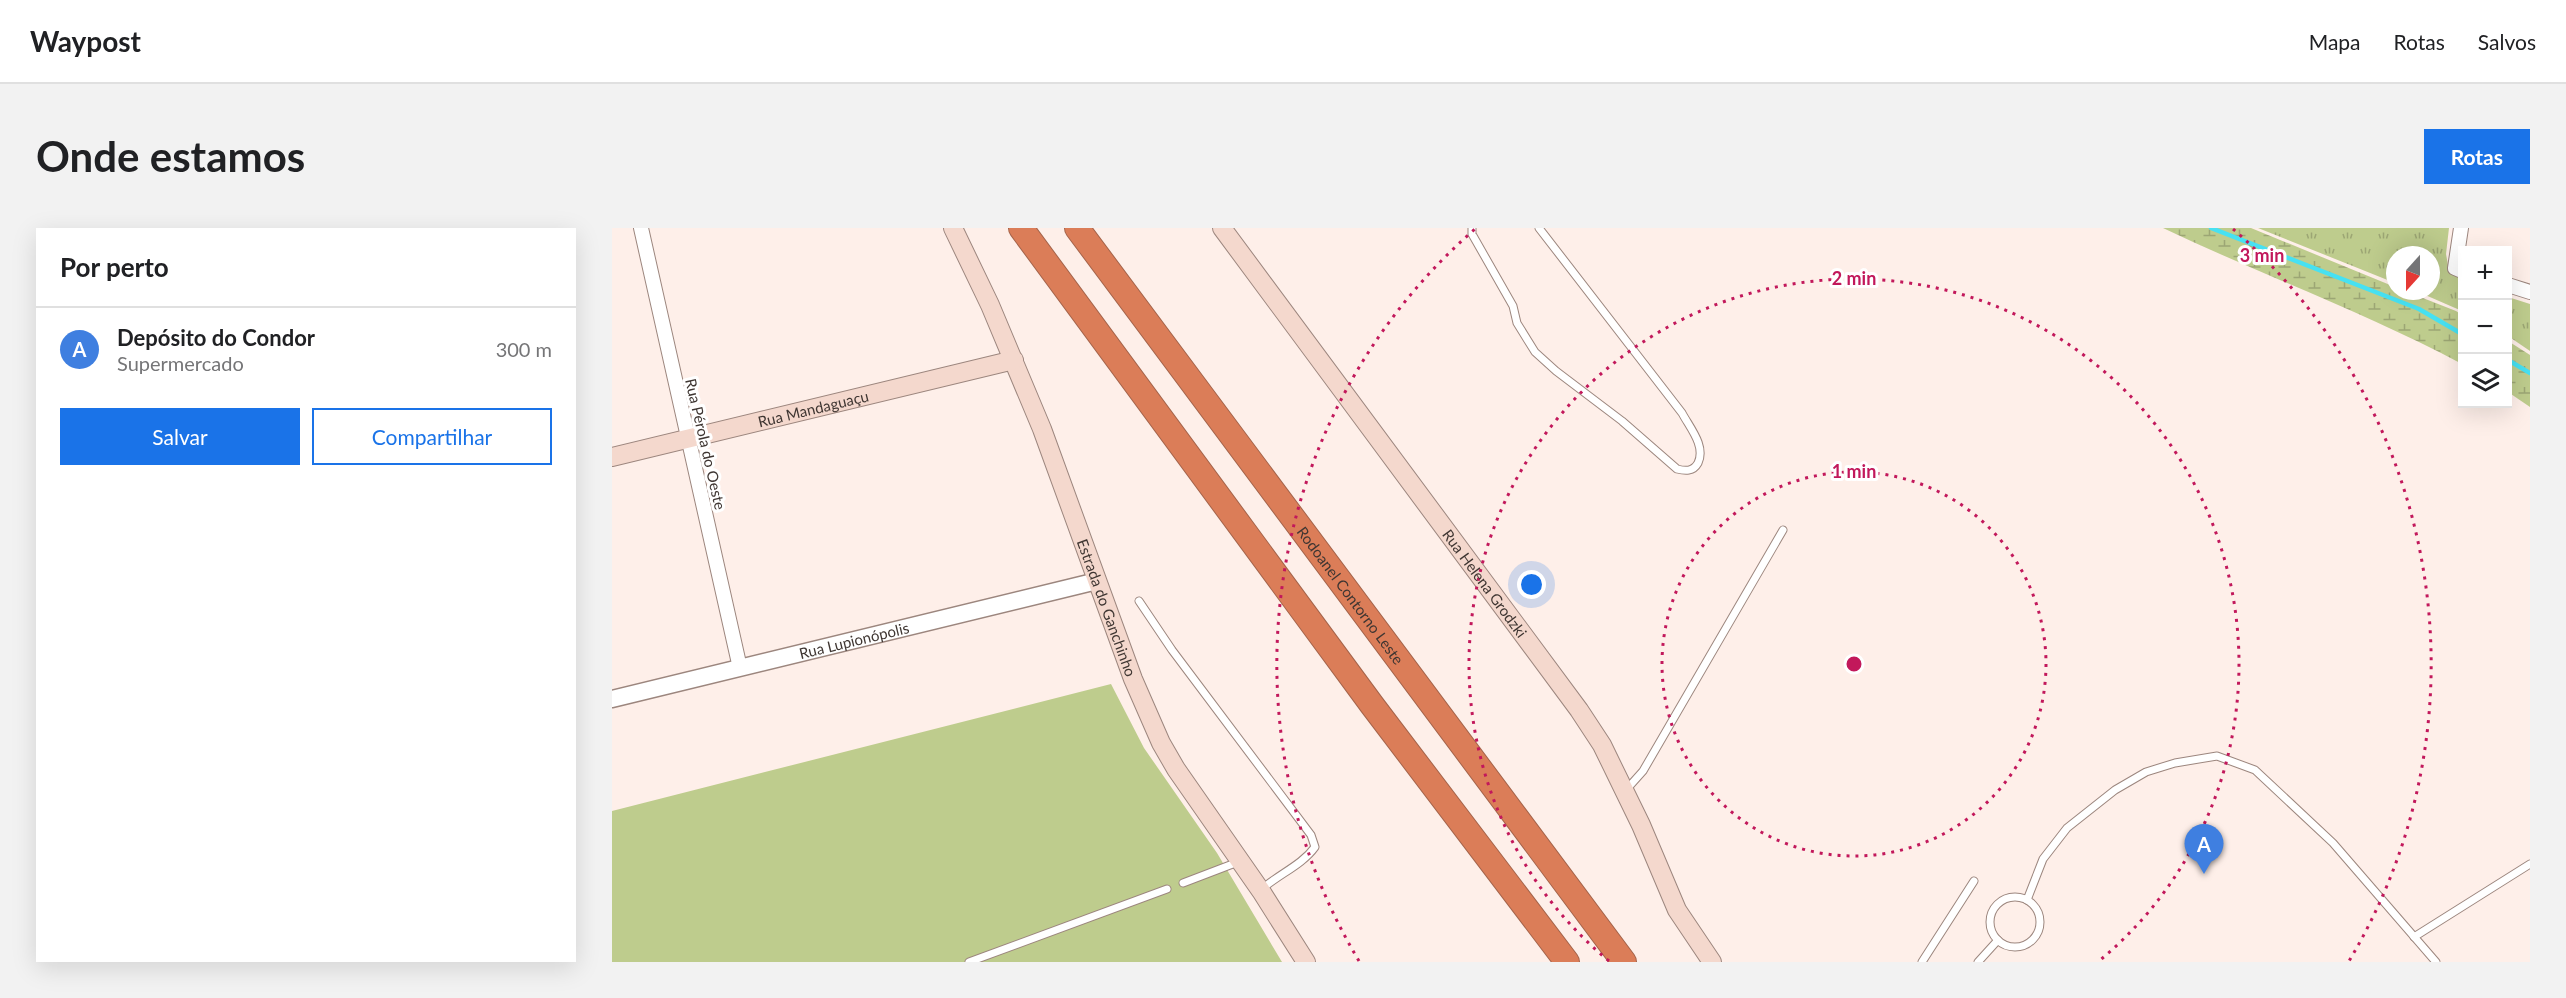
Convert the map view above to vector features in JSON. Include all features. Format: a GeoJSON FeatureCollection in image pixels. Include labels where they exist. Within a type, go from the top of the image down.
{"type":"FeatureCollection","features":[{"type":"Feature","properties":{"kind":"highway"},"geometry":{"type":"LineString","coordinates":[[1021,228],[1372,705],[1567,962]]}},
{"type":"Feature","properties":{"kind":"highway","name":"Rodoanel Contorno Leste"},"geometry":{"type":"LineString","coordinates":[[1077,228],[1624,962]]}},
{"type":"Feature","properties":{"kind":"main road","name":"Estrada do Ganchinho"},"geometry":{"type":"LineString","coordinates":[[953,228],[1014,360],[1042,429],[1133,679],[1161,743],[1176,769],[1261,891],[1306,962]]}},
{"type":"Feature","properties":{"kind":"main road","name":"Rua Helena Grodzki"},"geometry":{"type":"LineString","coordinates":[[1223,228],[1579,710],[1602,746],[1677,910],[1712,962]]}},
{"type":"Feature","properties":{"kind":"main road","name":"Rua Mandaguaçu"},"geometry":{"type":"LineString","coordinates":[[612,457],[1014,360]]}},
{"type":"Feature","properties":{"kind":"street","name":"Rua Pérola do Oeste"},"geometry":{"type":"LineString","coordinates":[[640,228],[740,668]]}},
{"type":"Feature","properties":{"kind":"street"},"geometry":{"type":"LineString","coordinates":[[2460,246],[2461,228]]}},
{"type":"Feature","properties":{"kind":"street"},"geometry":{"type":"LineString","coordinates":[[2512,286],[2530,292]]}},
{"type":"Feature","properties":{"kind":"street","name":"Rua Lupionópolis"},"geometry":{"type":"LineString","coordinates":[[612,699],[1097,581]]}},
{"type":"Feature","properties":{"kind":"lane"},"geometry":{"type":"LineString","coordinates":[[1473,228],[1472,234],[1513,306],[1517,323],[1535,352],[1556,371],[1623,421],[1677,470],[1686,472],[1695,467],[1700,457],[1700,446],[1682,413],[1539,228]]}},
{"type":"Feature","properties":{"kind":"lane"},"geometry":{"type":"LineString","coordinates":[[1624,792],[1643,771],[1784,530]]}},
{"type":"Feature","properties":{"kind":"lane"},"geometry":{"type":"LineString","coordinates":[[1139,601],[1172,650],[1311,835],[1315,847],[1308,857],[1276,877],[1261,891]]}},
{"type":"Feature","properties":{"kind":"lane"},"geometry":{"type":"LineString","coordinates":[[2027,900],[2043,859],[2067,828],[2115,790],[2146,772],[2175,763],[2217,756],[2255,770],[2333,843],[2436,962]]}},
{"type":"Feature","properties":{"kind":"lane"},"geometry":{"type":"LineString","coordinates":[[1183,882],[1240,861]]}},
{"type":"Feature","properties":{"kind":"lane"},"geometry":{"type":"LineString","coordinates":[[2414,937],[2530,864]]}},
{"type":"Feature","properties":{"kind":"lane"},"geometry":{"type":"LineString","coordinates":[[1922,962],[1974,881]]}},
{"type":"Feature","properties":{"kind":"lane"},"geometry":{"type":"LineString","coordinates":[[969,962],[1167,889]]}},
{"type":"Feature","properties":{"kind":"lane"},"geometry":{"type":"LineString","coordinates":[[2012,898],[2027,900],[2038,911],[2040,918],[2038,934],[2027,945],[2019,947],[2004,944],[1998,940],[1991,926],[1993,911],[2004,900],[2012,898]]}},
{"type":"Feature","properties":{"kind":"lane"},"geometry":{"type":"LineString","coordinates":[[1978,962],[1998,940]]}},
{"type":"Feature","properties":{"kind":"green space"},"geometry":{"type":"Polygon","coordinates":[[[2163,228],[2251,228],[2386,283],[2386,300],[2428,300],[2456,311],[2458,312],[2458,362],[2389,328],[2163,228]]]}},
{"type":"Feature","properties":{"kind":"green space"},"geometry":{"type":"Polygon","coordinates":[[[2258,228],[2449,228],[2446,254],[2449,271],[2458,277],[2458,309],[2437,300],[2440,300],[2440,246],[2386,246],[2386,279],[2258,228]]]}},
{"type":"Feature","properties":{"kind":"green space"},"geometry":{"type":"Polygon","coordinates":[[[2512,298],[2530,304],[2530,351],[2512,339],[2512,298]]]}},
{"type":"Feature","properties":{"kind":"green space"},"geometry":{"type":"Polygon","coordinates":[[[2512,344],[2530,355],[2530,407],[2512,395],[2512,344]]]}},
{"type":"Feature","properties":{"kind":"green space"},"geometry":{"type":"Polygon","coordinates":[[[1111,684],[1144,748],[1217,853],[1282,962],[612,962],[612,811],[1111,684]]]}},
{"type":"Feature","properties":{"kind":"waterway"},"geometry":{"type":"LineString","coordinates":[[2211,228],[2419,309],[2458,332]]}},
{"type":"Feature","properties":{"kind":"waterway"},"geometry":{"type":"LineString","coordinates":[[2512,362],[2530,373]]}},
{"type":"Feature","properties":{"kind":"place","name":"Depósito do Condor"},"geometry":{"type":"Point","coordinates":[2204,874]}}]}
